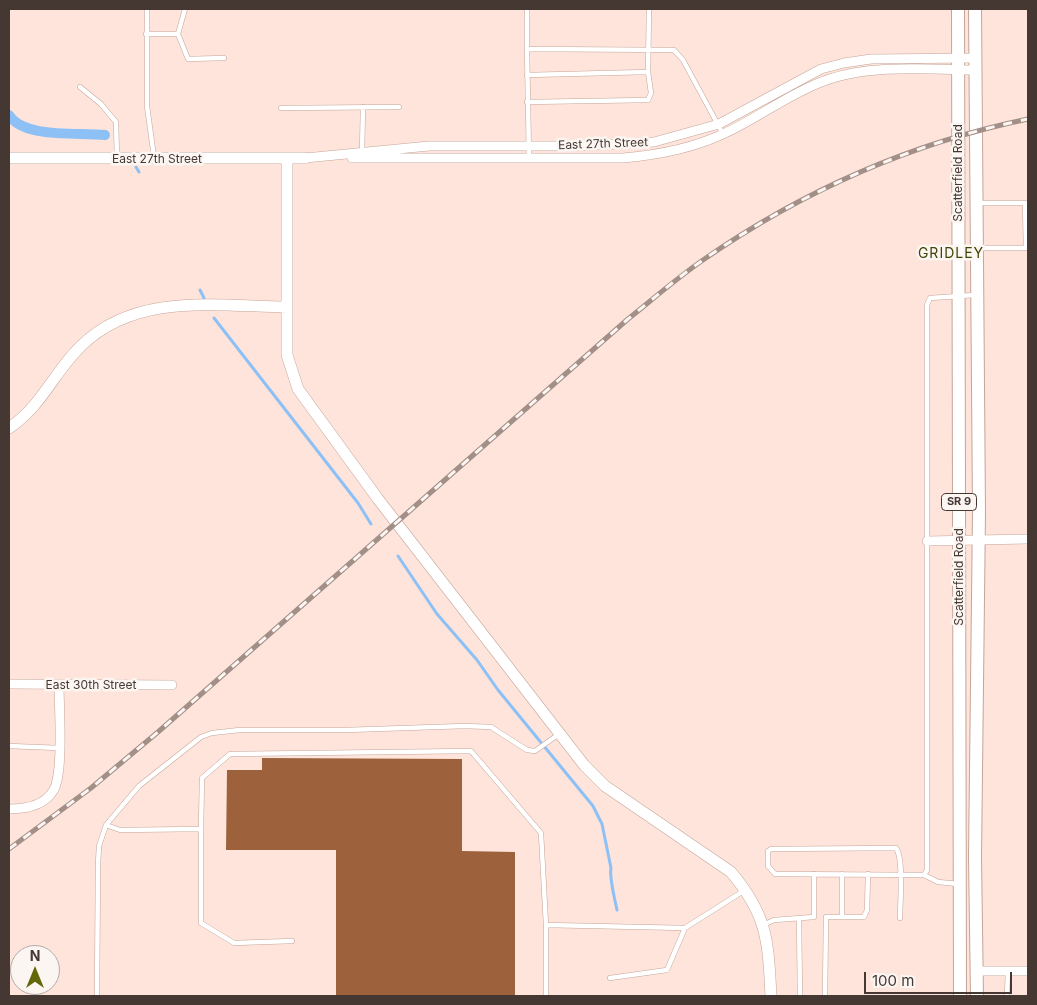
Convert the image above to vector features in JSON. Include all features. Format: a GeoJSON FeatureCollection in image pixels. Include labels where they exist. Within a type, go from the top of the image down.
{"type":"FeatureCollection","features":[{"type":"Feature","properties":{"kind":"main road","name":"Scatterfield Road"},"geometry":{"type":"LineString","coordinates":[[958,9],[960,996]]}},
{"type":"Feature","properties":{"kind":"main road","name":"Scatterfield Road"},"geometry":{"type":"LineString","coordinates":[[975,9],[978,540],[977,996]]}},
{"type":"Feature","properties":{"kind":"street","name":"East 27th Street"},"geometry":{"type":"LineString","coordinates":[[305,158],[429,146],[623,146],[654,142],[719,124],[806,76],[836,65],[871,59],[975,64]]}},
{"type":"Feature","properties":{"kind":"street","name":"East 27th Street"},"geometry":{"type":"LineString","coordinates":[[9,158],[623,158],[652,156],[692,146],[723,134],[823,81],[849,73],[957,64]]}},
{"type":"Feature","properties":{"kind":"street"},"geometry":{"type":"LineString","coordinates":[[287,158],[287,355],[298,389],[378,499],[584,765],[606,786],[731,872],[746,890],[757,907],[763,925],[769,963],[771,996]]}},
{"type":"Feature","properties":{"kind":"street"},"geometry":{"type":"LineString","coordinates":[[9,428],[28,413],[44,396],[81,346],[117,320],[137,312],[160,307],[185,305],[287,307]]}},
{"type":"Feature","properties":{"kind":"street"},"geometry":{"type":"LineString","coordinates":[[927,541],[1028,539]]}},
{"type":"Feature","properties":{"kind":"street","name":"East 30th Street"},"geometry":{"type":"LineString","coordinates":[[9,684],[172,686]]}},
{"type":"Feature","properties":{"kind":"street"},"geometry":{"type":"LineString","coordinates":[[9,809],[33,806],[46,800],[57,782],[59,684]]}},
{"type":"Feature","properties":{"kind":"street"},"geometry":{"type":"LineString","coordinates":[[978,971],[1028,971]]}},
{"type":"Feature","properties":{"kind":"lane"},"geometry":{"type":"LineString","coordinates":[[147,9],[147,106],[154,158]]}},
{"type":"Feature","properties":{"kind":"lane"},"geometry":{"type":"LineString","coordinates":[[185,9],[178,34],[188,59],[224,58]]}},
{"type":"Feature","properties":{"kind":"lane"},"geometry":{"type":"LineString","coordinates":[[527,9],[529,158]]}},
{"type":"Feature","properties":{"kind":"lane"},"geometry":{"type":"LineString","coordinates":[[527,102],[648,100],[651,93],[648,72],[650,50],[649,9]]}},
{"type":"Feature","properties":{"kind":"lane"},"geometry":{"type":"LineString","coordinates":[[146,34],[178,34]]}},
{"type":"Feature","properties":{"kind":"lane"},"geometry":{"type":"LineString","coordinates":[[527,49],[674,50],[683,60],[723,134]]}},
{"type":"Feature","properties":{"kind":"lane"},"geometry":{"type":"LineString","coordinates":[[527,75],[648,72]]}},
{"type":"Feature","properties":{"kind":"lane"},"geometry":{"type":"LineString","coordinates":[[80,87],[101,104],[116,122],[117,159]]}},
{"type":"Feature","properties":{"kind":"lane"},"geometry":{"type":"LineString","coordinates":[[362,152],[363,107]]}},
{"type":"Feature","properties":{"kind":"lane"},"geometry":{"type":"LineString","coordinates":[[281,108],[399,107]]}},
{"type":"Feature","properties":{"kind":"lane"},"geometry":{"type":"LineString","coordinates":[[976,203],[1027,203],[1027,248],[977,248]]}},
{"type":"Feature","properties":{"kind":"lane"},"geometry":{"type":"LineString","coordinates":[[924,875],[927,870],[927,305],[930,298],[977,295]]}},
{"type":"Feature","properties":{"kind":"lane"},"geometry":{"type":"LineString","coordinates":[[97,996],[98,864],[99,846],[106,824],[139,786],[201,737],[212,733],[240,730],[491,727],[527,750],[540,748],[560,733]]}},
{"type":"Feature","properties":{"kind":"lane"},"geometry":{"type":"LineString","coordinates":[[9,746],[59,748]]}},
{"type":"Feature","properties":{"kind":"lane"},"geometry":{"type":"LineString","coordinates":[[292,941],[234,943],[201,923],[200,830],[202,778],[230,754],[471,751],[541,833],[546,925],[546,996]]}},
{"type":"Feature","properties":{"kind":"lane"},"geometry":{"type":"LineString","coordinates":[[106,824],[120,830],[200,830]]}},
{"type":"Feature","properties":{"kind":"lane"},"geometry":{"type":"LineString","coordinates":[[900,918],[900,875],[899,852],[896,848],[771,849],[768,851],[768,866],[775,874],[868,874],[900,875],[924,875],[938,882],[960,884]]}},
{"type":"Feature","properties":{"kind":"lane"},"geometry":{"type":"LineString","coordinates":[[814,874],[814,918]]}},
{"type":"Feature","properties":{"kind":"lane"},"geometry":{"type":"LineString","coordinates":[[842,874],[842,917]]}},
{"type":"Feature","properties":{"kind":"lane"},"geometry":{"type":"LineString","coordinates":[[763,925],[774,920],[799,918],[864,917],[867,910],[868,874]]}},
{"type":"Feature","properties":{"kind":"lane"},"geometry":{"type":"LineString","coordinates":[[546,925],[685,928],[746,890]]}},
{"type":"Feature","properties":{"kind":"lane"},"geometry":{"type":"LineString","coordinates":[[799,918],[800,996]]}},
{"type":"Feature","properties":{"kind":"lane"},"geometry":{"type":"LineString","coordinates":[[825,996],[826,918]]}},
{"type":"Feature","properties":{"kind":"lane"},"geometry":{"type":"LineString","coordinates":[[610,978],[667,970],[685,928]]}},
{"type":"Feature","properties":{"kind":"lane"},"geometry":{"type":"LineString","coordinates":[[1007,996],[1008,971]]}},
{"type":"Feature","properties":{"kind":"building"},"geometry":{"type":"Polygon","coordinates":[[[262,758],[462,759],[462,851],[515,852],[515,996],[336,996],[336,850],[226,850],[227,770],[262,770],[262,758]]]}},
{"type":"Feature","properties":{"kind":"waterway"},"geometry":{"type":"LineString","coordinates":[[9,115],[16,123],[39,131],[105,135]]}},
{"type":"Feature","properties":{"kind":"waterway"},"geometry":{"type":"LineString","coordinates":[[136,167],[139,172]]}},
{"type":"Feature","properties":{"kind":"waterway"},"geometry":{"type":"LineString","coordinates":[[200,290],[204,298]]}},
{"type":"Feature","properties":{"kind":"waterway"},"geometry":{"type":"LineString","coordinates":[[214,318],[358,503],[371,524]]}},
{"type":"Feature","properties":{"kind":"waterway"},"geometry":{"type":"LineString","coordinates":[[398,556],[437,614],[477,660],[498,690],[593,806],[602,824],[617,910]]}},
{"type":"Feature","properties":{"kind":"railway"},"geometry":{"type":"LineString","coordinates":[[9,849],[91,788],[158,732],[628,319],[693,267],[740,235],[818,192],[858,173],[942,142],[984,129],[1028,119]]}},
{"type":"Feature","properties":{"kind":"district","name":"GRIDLEY"},"geometry":{"type":"Point","coordinates":[951,254]}}]}
